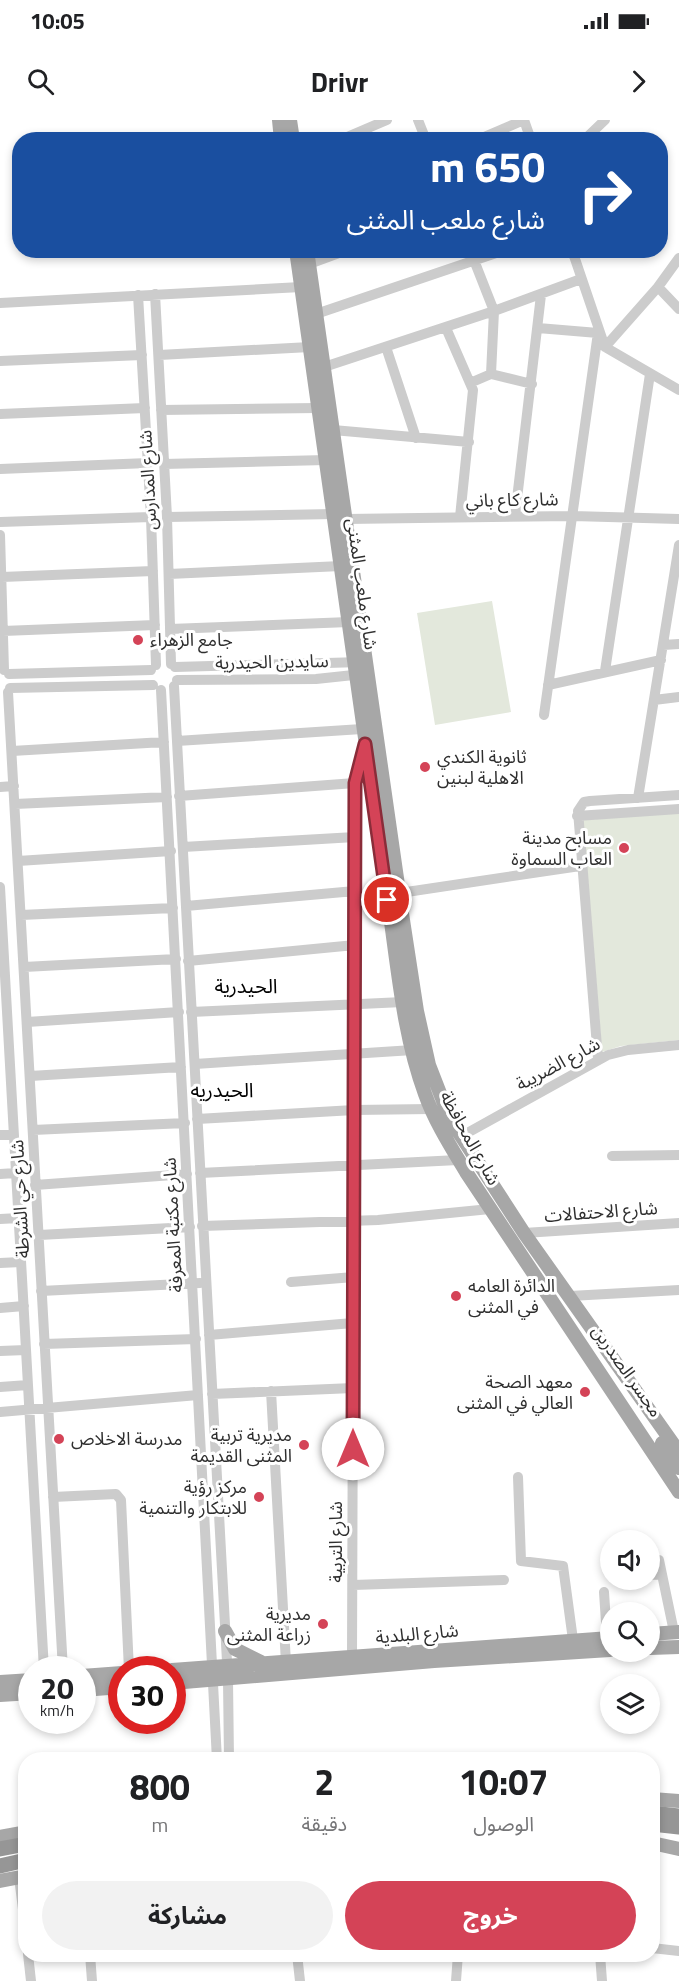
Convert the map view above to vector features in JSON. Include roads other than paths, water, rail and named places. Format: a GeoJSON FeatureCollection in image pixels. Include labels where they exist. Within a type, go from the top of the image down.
{"type":"FeatureCollection","features":[{"type":"Feature","properties":{"kind":"highway"},"geometry":{"type":"LineString","coordinates":[[660,1814],[679,1816]]}},
{"type":"Feature","properties":{"kind":"highway"},"geometry":{"type":"LineString","coordinates":[[660,1825],[679,1827]]}},
{"type":"Feature","properties":{"kind":"highway"},"geometry":{"type":"LineString","coordinates":[[660,1832],[679,1833]]}},
{"type":"Feature","properties":{"kind":"highway"},"geometry":{"type":"LineString","coordinates":[[0,1850],[18,1846]]}},
{"type":"Feature","properties":{"kind":"highway"},"geometry":{"type":"LineString","coordinates":[[0,1866],[18,1862]]}},
{"type":"Feature","properties":{"kind":"main road","name":"شارع ملعب المثنى"},"geometry":{"type":"LineString","coordinates":[[297,258],[318,408],[330,435],[326,460],[340,516],[341,566],[349,622],[360,668],[362,729],[397,921]]}},
{"type":"Feature","properties":{"kind":"main road","name":"شارع ملعب المثنى"},"geometry":{"type":"LineString","coordinates":[[308,258],[324,367],[330,435],[360,668],[400,893],[397,921]]}},
{"type":"Feature","properties":{"kind":"main road","name":"شارع المحافظة"},"geometry":{"type":"LineString","coordinates":[[397,921],[403,1002],[413,1050],[431,1109],[458,1160],[561,1314]]}},
{"type":"Feature","properties":{"kind":"main road","name":"شارع المحافظة"},"geometry":{"type":"LineString","coordinates":[[397,921],[429,1065],[442,1103],[460,1137],[572,1300]]}},
{"type":"Feature","properties":{"kind":"main road","name":"مجسر الصدرين"},"geometry":{"type":"LineString","coordinates":[[572,1300],[591,1344],[679,1480]]}},
{"type":"Feature","properties":{"kind":"main road"},"geometry":{"type":"LineString","coordinates":[[572,1300],[679,1452]]}},
{"type":"Feature","properties":{"kind":"main road","name":"مجسر الصدرين"},"geometry":{"type":"LineString","coordinates":[[561,1314],[591,1344],[679,1468]]}},
{"type":"Feature","properties":{"kind":"main road"},"geometry":{"type":"LineString","coordinates":[[561,1314],[679,1492]]}},
{"type":"Feature","properties":{"kind":"main road"},"geometry":{"type":"LineString","coordinates":[[225,1631],[235,1648],[246,1656],[266,1664]]}},
{"type":"Feature","properties":{"kind":"main road"},"geometry":{"type":"LineString","coordinates":[[660,1634],[677,1635]]}},
{"type":"Feature","properties":{"kind":"main road"},"geometry":{"type":"LineString","coordinates":[[660,1644],[677,1635]]}},
{"type":"Feature","properties":{"kind":"main road","name":"شارع البلدية"},"geometry":{"type":"LineString","coordinates":[[220,1674],[266,1664],[352,1658],[384,1660],[573,1640],[600,1642]]}},
{"type":"Feature","properties":{"kind":"main road","name":"شارع البلدية"},"geometry":{"type":"LineString","coordinates":[[220,1674],[600,1643]]}},
{"type":"Feature","properties":{"kind":"main road"},"geometry":{"type":"LineString","coordinates":[[660,1648],[679,1647]]}},
{"type":"Feature","properties":{"kind":"main road"},"geometry":{"type":"LineString","coordinates":[[186,1671],[220,1674]]}},
{"type":"Feature","properties":{"kind":"main road"},"geometry":{"type":"LineString","coordinates":[[186,1680],[220,1674]]}},
{"type":"Feature","properties":{"kind":"main road"},"geometry":{"type":"LineString","coordinates":[[0,1682],[18,1681]]}},
{"type":"Feature","properties":{"kind":"main road"},"geometry":{"type":"LineString","coordinates":[[0,1695],[18,1694]]}},
{"type":"Feature","properties":{"kind":"main road"},"geometry":{"type":"LineString","coordinates":[[660,1800],[679,1801]]}},
{"type":"Feature","properties":{"kind":"main road"},"geometry":{"type":"LineString","coordinates":[[660,1807],[679,1809]]}},
{"type":"Feature","properties":{"kind":"main road"},"geometry":{"type":"LineString","coordinates":[[0,1837],[18,1834]]}},
{"type":"Feature","properties":{"kind":"main road"},"geometry":{"type":"LineString","coordinates":[[660,1842],[679,1843]]}},
{"type":"Feature","properties":{"kind":"main road"},"geometry":{"type":"LineString","coordinates":[[660,1844],[679,1849]]}},
{"type":"Feature","properties":{"kind":"main road"},"geometry":{"type":"LineString","coordinates":[[0,1881],[18,1877]]}},
{"type":"Feature","properties":{"kind":"street"},"geometry":{"type":"LineString","coordinates":[[359,132],[387,120]]}},
{"type":"Feature","properties":{"kind":"street"},"geometry":{"type":"LineString","coordinates":[[496,132],[524,120]]}},
{"type":"Feature","properties":{"kind":"street"},"geometry":{"type":"LineString","coordinates":[[592,132],[605,120]]}},
{"type":"Feature","properties":{"kind":"street"},"geometry":{"type":"LineString","coordinates":[[473,258],[494,312],[490,375]]}},
{"type":"Feature","properties":{"kind":"street"},"geometry":{"type":"LineString","coordinates":[[316,314],[484,258]]}},
{"type":"Feature","properties":{"kind":"street"},"geometry":{"type":"LineString","coordinates":[[574,258],[598,333],[605,347],[679,390]]}},
{"type":"Feature","properties":{"kind":"street"},"geometry":{"type":"LineString","coordinates":[[605,347],[658,287],[679,258]]}},
{"type":"Feature","properties":{"kind":"street"},"geometry":{"type":"LineString","coordinates":[[324,367],[494,312],[581,279]]}},
{"type":"Feature","properties":{"kind":"street"},"geometry":{"type":"LineString","coordinates":[[0,303],[301,287]]}},
{"type":"Feature","properties":{"kind":"street"},"geometry":{"type":"LineString","coordinates":[[658,287],[679,309]]}},
{"type":"Feature","properties":{"kind":"street","name":"شارع المدارس"},"geometry":{"type":"LineString","coordinates":[[155,294],[167,517],[170,629],[172,665],[176,683]]}},
{"type":"Feature","properties":{"kind":"street","name":"شارع المدارس"},"geometry":{"type":"LineString","coordinates":[[138,295],[155,625],[154,667],[150,678],[157,687]]}},
{"type":"Feature","properties":{"kind":"street"},"geometry":{"type":"LineString","coordinates":[[515,516],[541,295]]}},
{"type":"Feature","properties":{"kind":"street"},"geometry":{"type":"LineString","coordinates":[[446,328],[470,383],[473,398],[460,517]]}},
{"type":"Feature","properties":{"kind":"street"},"geometry":{"type":"LineString","coordinates":[[538,328],[598,333]]}},
{"type":"Feature","properties":{"kind":"street"},"geometry":{"type":"LineString","coordinates":[[544,714],[598,333]]}},
{"type":"Feature","properties":{"kind":"street"},"geometry":{"type":"LineString","coordinates":[[159,356],[310,347]]}},
{"type":"Feature","properties":{"kind":"street"},"geometry":{"type":"LineString","coordinates":[[386,347],[416,438]]}},
{"type":"Feature","properties":{"kind":"street"},"geometry":{"type":"LineString","coordinates":[[0,361],[142,355]]}},
{"type":"Feature","properties":{"kind":"street"},"geometry":{"type":"LineString","coordinates":[[605,671],[650,374]]}},
{"type":"Feature","properties":{"kind":"street"},"geometry":{"type":"LineString","coordinates":[[470,383],[490,375],[531,384]]}},
{"type":"Feature","properties":{"kind":"street"},"geometry":{"type":"LineString","coordinates":[[0,414],[145,408]]}},
{"type":"Feature","properties":{"kind":"street"},"geometry":{"type":"LineString","coordinates":[[161,410],[318,408]]}},
{"type":"Feature","properties":{"kind":"street"},"geometry":{"type":"LineString","coordinates":[[330,435],[469,442]]}},
{"type":"Feature","properties":{"kind":"street"},"geometry":{"type":"LineString","coordinates":[[164,464],[326,460]]}},
{"type":"Feature","properties":{"kind":"street"},"geometry":{"type":"LineString","coordinates":[[0,468],[148,463]]}},
{"type":"Feature","properties":{"kind":"street","name":"شارع كاع باني"},"geometry":{"type":"LineString","coordinates":[[167,517],[573,516],[679,519]]}},
{"type":"Feature","properties":{"kind":"street"},"geometry":{"type":"LineString","coordinates":[[0,522],[151,517]]}},
{"type":"Feature","properties":{"kind":"street","name":"شارع حي الشرطة"},"geometry":{"type":"LineString","coordinates":[[0,535],[4,671],[12,751],[62,1656]]}},
{"type":"Feature","properties":{"kind":"street"},"geometry":{"type":"LineString","coordinates":[[638,798],[679,544]]}},
{"type":"Feature","properties":{"kind":"street"},"geometry":{"type":"LineString","coordinates":[[169,574],[341,566]]}},
{"type":"Feature","properties":{"kind":"street"},"geometry":{"type":"LineString","coordinates":[[2,577],[153,571]]}},
{"type":"Feature","properties":{"kind":"street"},"geometry":{"type":"LineString","coordinates":[[170,629],[349,622]]}},
{"type":"Feature","properties":{"kind":"street"},"geometry":{"type":"LineString","coordinates":[[3,631],[155,625]]}},
{"type":"Feature","properties":{"kind":"street"},"geometry":{"type":"LineString","coordinates":[[663,645],[679,644]]}},
{"type":"Feature","properties":{"kind":"street"},"geometry":{"type":"LineString","coordinates":[[548,685],[661,660]]}},
{"type":"Feature","properties":{"kind":"street","name":"سايدين الحيدرية"},"geometry":{"type":"LineString","coordinates":[[4,671],[172,665],[360,668]]}},
{"type":"Feature","properties":{"kind":"street","name":"سايدين الحيدرية"},"geometry":{"type":"LineString","coordinates":[[6,692],[157,687],[176,683],[316,679],[360,668]]}},
{"type":"Feature","properties":{"kind":"street","name":"شارع مكتبة المعرفة"},"geometry":{"type":"LineString","coordinates":[[176,683],[179,796],[225,1631],[220,1674],[217,1752]]}},
{"type":"Feature","properties":{"kind":"street","name":"شارع مكتبة المعرفة"},"geometry":{"type":"LineString","coordinates":[[157,687],[164,742],[171,851],[198,1395],[220,1674]]}},
{"type":"Feature","properties":{"kind":"street"},"geometry":{"type":"LineString","coordinates":[[654,700],[679,697]]}},
{"type":"Feature","properties":{"kind":"street"},"geometry":{"type":"LineString","coordinates":[[177,741],[362,729]]}},
{"type":"Feature","properties":{"kind":"street"},"geometry":{"type":"LineString","coordinates":[[12,751],[164,742]]}},
{"type":"Feature","properties":{"kind":"street","name":"شارع التربية"},"geometry":{"type":"LineString","coordinates":[[352,1658],[355,783],[365,744]]}},
{"type":"Feature","properties":{"kind":"street"},"geometry":{"type":"LineString","coordinates":[[179,796],[355,783]]}},
{"type":"Feature","properties":{"kind":"street"},"geometry":{"type":"LineString","coordinates":[[0,788],[14,786]]}},
{"type":"Feature","properties":{"kind":"street"},"geometry":{"type":"LineString","coordinates":[[598,1059],[580,866],[577,816],[580,806],[590,801],[679,795]]}},
{"type":"Feature","properties":{"kind":"street"},"geometry":{"type":"LineString","coordinates":[[15,804],[167,796]]}},
{"type":"Feature","properties":{"kind":"street"},"geometry":{"type":"LineString","coordinates":[[577,816],[679,809]]}},
{"type":"Feature","properties":{"kind":"street"},"geometry":{"type":"LineString","coordinates":[[183,846],[355,837]]}},
{"type":"Feature","properties":{"kind":"street"},"geometry":{"type":"LineString","coordinates":[[18,861],[171,851]]}},
{"type":"Feature","properties":{"kind":"street"},"geometry":{"type":"LineString","coordinates":[[400,893],[580,866]]}},
{"type":"Feature","properties":{"kind":"street","name":"شارع حي الشرطة"},"geometry":{"type":"LineString","coordinates":[[0,887],[6,997],[6,1089],[15,1148],[43,1656]]}},
{"type":"Feature","properties":{"kind":"street"},"geometry":{"type":"LineString","coordinates":[[186,906],[355,891]]}},
{"type":"Feature","properties":{"kind":"street"},"geometry":{"type":"LineString","coordinates":[[21,915],[173,908]]}},
{"type":"Feature","properties":{"kind":"street"},"geometry":{"type":"LineString","coordinates":[[188,961],[355,945]]}},
{"type":"Feature","properties":{"kind":"street"},"geometry":{"type":"LineString","coordinates":[[24,967],[176,959]]}},
{"type":"Feature","properties":{"kind":"street"},"geometry":{"type":"LineString","coordinates":[[6,997],[25,996]]}},
{"type":"Feature","properties":{"kind":"street"},"geometry":{"type":"LineString","coordinates":[[191,1012],[403,1002]]}},
{"type":"Feature","properties":{"kind":"street"},"geometry":{"type":"LineString","coordinates":[[27,1022],[179,1012]]}},
{"type":"Feature","properties":{"kind":"street","name":"شارع الضريبة"},"geometry":{"type":"LineString","coordinates":[[460,1137],[598,1059],[628,1050],[679,1046]]}},
{"type":"Feature","properties":{"kind":"street"},"geometry":{"type":"LineString","coordinates":[[195,1064],[413,1050]]}},
{"type":"Feature","properties":{"kind":"street"},"geometry":{"type":"LineString","coordinates":[[30,1076],[182,1066]]}},
{"type":"Feature","properties":{"kind":"street"},"geometry":{"type":"LineString","coordinates":[[197,1119],[354,1110],[431,1109]]}},
{"type":"Feature","properties":{"kind":"street"},"geometry":{"type":"LineString","coordinates":[[33,1130],[185,1123]]}},
{"type":"Feature","properties":{"kind":"street"},"geometry":{"type":"LineString","coordinates":[[0,1135],[14,1135]]}},
{"type":"Feature","properties":{"kind":"street"},"geometry":{"type":"LineString","coordinates":[[15,1148],[33,1147]]}},
{"type":"Feature","properties":{"kind":"street"},"geometry":{"type":"LineString","coordinates":[[612,1156],[679,1155]]}},
{"type":"Feature","properties":{"kind":"street"},"geometry":{"type":"LineString","coordinates":[[200,1173],[458,1160]]}},
{"type":"Feature","properties":{"kind":"street"},"geometry":{"type":"LineString","coordinates":[[0,1174],[16,1173]]}},
{"type":"Feature","properties":{"kind":"street"},"geometry":{"type":"LineString","coordinates":[[35,1185],[187,1174]]}},
{"type":"Feature","properties":{"kind":"street"},"geometry":{"type":"LineString","coordinates":[[202,1226],[354,1220],[490,1209]]}},
{"type":"Feature","properties":{"kind":"street"},"geometry":{"type":"LineString","coordinates":[[0,1219],[19,1218]]}},
{"type":"Feature","properties":{"kind":"street","name":"شارع الاحتفالات"},"geometry":{"type":"LineString","coordinates":[[524,1233],[679,1223]]}},
{"type":"Feature","properties":{"kind":"street"},"geometry":{"type":"LineString","coordinates":[[39,1235],[190,1227]]}},
{"type":"Feature","properties":{"kind":"street"},"geometry":{"type":"LineString","coordinates":[[0,1263],[21,1262]]}},
{"type":"Feature","properties":{"kind":"street"},"geometry":{"type":"LineString","coordinates":[[291,1282],[354,1277]]}},
{"type":"Feature","properties":{"kind":"street"},"geometry":{"type":"LineString","coordinates":[[42,1291],[206,1282]]}},
{"type":"Feature","properties":{"kind":"street"},"geometry":{"type":"LineString","coordinates":[[572,1300],[679,1290]]}},
{"type":"Feature","properties":{"kind":"street"},"geometry":{"type":"LineString","coordinates":[[0,1308],[24,1306]]}},
{"type":"Feature","properties":{"kind":"street"},"geometry":{"type":"LineString","coordinates":[[209,1335],[352,1323]]}},
{"type":"Feature","properties":{"kind":"street"},"geometry":{"type":"LineString","coordinates":[[44,1344],[196,1339]]}},
{"type":"Feature","properties":{"kind":"street"},"geometry":{"type":"LineString","coordinates":[[0,1351],[26,1350]]}},
{"type":"Feature","properties":{"kind":"street"},"geometry":{"type":"LineString","coordinates":[[0,1387],[28,1385]]}},
{"type":"Feature","properties":{"kind":"street"},"geometry":{"type":"LineString","coordinates":[[212,1394],[353,1388]]}},
{"type":"Feature","properties":{"kind":"street"},"geometry":{"type":"LineString","coordinates":[[271,1391],[286,1663]]}},
{"type":"Feature","properties":{"kind":"street"},"geometry":{"type":"LineString","coordinates":[[0,1412],[198,1395]]}},
{"type":"Feature","properties":{"kind":"street"},"geometry":{"type":"LineString","coordinates":[[518,1477],[521,1561],[563,1566],[573,1640]]}},
{"type":"Feature","properties":{"kind":"street"},"geometry":{"type":"LineString","coordinates":[[53,1497],[116,1494],[121,1500],[128,1656]]}},
{"type":"Feature","properties":{"kind":"street"},"geometry":{"type":"LineString","coordinates":[[660,1565],[677,1635]]}},
{"type":"Feature","properties":{"kind":"street"},"geometry":{"type":"LineString","coordinates":[[353,1585],[504,1580]]}},
{"type":"Feature","properties":{"kind":"street"},"geometry":{"type":"LineString","coordinates":[[604,1592],[605,1602]]}},
{"type":"Feature","properties":{"kind":"street"},"geometry":{"type":"LineString","coordinates":[[220,1674],[229,1752]]}},
{"type":"Feature","properties":{"kind":"street"},"geometry":{"type":"LineString","coordinates":[[216,1742],[229,1742]]}},
{"type":"Feature","properties":{"kind":"street"},"geometry":{"type":"LineString","coordinates":[[660,1949],[679,1951]]}},
{"type":"Feature","properties":{"kind":"street"},"geometry":{"type":"LineString","coordinates":[[29,1962],[31,1981]]}},
{"type":"Feature","properties":{"kind":"street"},"geometry":{"type":"LineString","coordinates":[[91,1962],[92,1981]]}},
{"type":"Feature","properties":{"kind":"street"},"geometry":{"type":"LineString","coordinates":[[298,1962],[300,1981]]}},
{"type":"Feature","properties":{"kind":"street"},"geometry":{"type":"LineString","coordinates":[[456,1981],[457,1962]]}},
{"type":"Feature","properties":{"kind":"street"},"geometry":{"type":"LineString","coordinates":[[601,1962],[602,1981]]}},
{"type":"Feature","properties":{"kind":"place","name":"جامع الزهراء"},"geometry":{"type":"Point","coordinates":[138,640]}},
{"type":"Feature","properties":{"kind":"place","name":"ثانوية الكندي الاهلية لبنين"},"geometry":{"type":"Point","coordinates":[425,767]}},
{"type":"Feature","properties":{"kind":"place","name":"مسابح مدينة العاب السماوة"},"geometry":{"type":"Point","coordinates":[624,848]}},
{"type":"Feature","properties":{"kind":"place","name":"الدائرة العامه في المثنى"},"geometry":{"type":"Point","coordinates":[456,1296]}},
{"type":"Feature","properties":{"kind":"place","name":"معهد الصحة العالي في المثنى"},"geometry":{"type":"Point","coordinates":[585,1392]}},
{"type":"Feature","properties":{"kind":"place","name":"مدرسة الاخلاص"},"geometry":{"type":"Point","coordinates":[59,1439]}},
{"type":"Feature","properties":{"kind":"place","name":"مديرية تربية المثنى القديمة"},"geometry":{"type":"Point","coordinates":[304,1445]}},
{"type":"Feature","properties":{"kind":"place","name":"مركز رؤية للابتكار والتنمية"},"geometry":{"type":"Point","coordinates":[259,1497]}},
{"type":"Feature","properties":{"kind":"place","name":"مديرية زراعة المثنى"},"geometry":{"type":"Point","coordinates":[323,1624]}},
{"type":"Feature","properties":{"kind":"district","name":"الحيدرية"},"geometry":{"type":"Point","coordinates":[246,986]}},
{"type":"Feature","properties":{"kind":"district","name":"الحيدريه"},"geometry":{"type":"Point","coordinates":[222,1090]}}]}
